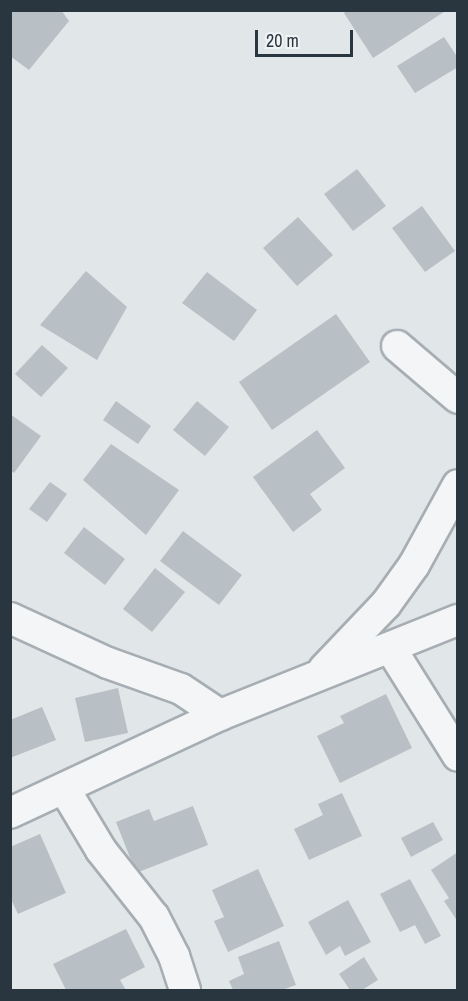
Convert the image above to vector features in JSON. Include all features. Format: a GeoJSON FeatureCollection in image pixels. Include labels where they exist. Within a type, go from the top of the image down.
{"type":"FeatureCollection","features":[{"type":"Feature","properties":{"kind":"street"},"geometry":{"type":"LineString","coordinates":[[397,346],[458,398]]}},
{"type":"Feature","properties":{"kind":"street"},"geometry":{"type":"LineString","coordinates":[[318,675],[386,604],[414,565],[458,485]]}},
{"type":"Feature","properties":{"kind":"street"},"geometry":{"type":"LineString","coordinates":[[10,618],[108,663],[174,686],[220,716]]}},
{"type":"Feature","properties":{"kind":"street"},"geometry":{"type":"LineString","coordinates":[[10,813],[65,790],[220,716],[318,675],[391,649],[458,620]]}},
{"type":"Feature","properties":{"kind":"street"},"geometry":{"type":"LineString","coordinates":[[391,649],[458,756]]}},
{"type":"Feature","properties":{"kind":"street"},"geometry":{"type":"LineString","coordinates":[[65,790],[101,850],[154,917],[174,956],[185,990]]}},
{"type":"Feature","properties":{"kind":"building"},"geometry":{"type":"Polygon","coordinates":[[[10,10],[61,10],[69,21],[29,70],[10,56],[10,10]]]}},
{"type":"Feature","properties":{"kind":"building"},"geometry":{"type":"Polygon","coordinates":[[[347,10],[447,10],[373,58],[344,13],[347,10]]]}},
{"type":"Feature","properties":{"kind":"building"},"geometry":{"type":"Polygon","coordinates":[[[444,37],[458,58],[458,67],[415,93],[397,66],[444,37]]]}},
{"type":"Feature","properties":{"kind":"building"},"geometry":{"type":"Polygon","coordinates":[[[357,169],[386,206],[353,231],[324,194],[357,169]]]}},
{"type":"Feature","properties":{"kind":"building"},"geometry":{"type":"Polygon","coordinates":[[[422,206],[455,251],[425,272],[392,228],[422,206]]]}},
{"type":"Feature","properties":{"kind":"building"},"geometry":{"type":"Polygon","coordinates":[[[298,217],[333,255],[297,286],[263,248],[298,217]]]}},
{"type":"Feature","properties":{"kind":"building"},"geometry":{"type":"Polygon","coordinates":[[[86,271],[127,307],[97,360],[40,325],[86,271]]]}},
{"type":"Feature","properties":{"kind":"building"},"geometry":{"type":"Polygon","coordinates":[[[207,272],[257,310],[234,341],[182,303],[207,272]]]}},
{"type":"Feature","properties":{"kind":"building"},"geometry":{"type":"Polygon","coordinates":[[[336,314],[370,362],[272,430],[239,382],[336,314]]]}},
{"type":"Feature","properties":{"kind":"building"},"geometry":{"type":"Polygon","coordinates":[[[42,345],[68,368],[41,397],[15,374],[42,345]]]}},
{"type":"Feature","properties":{"kind":"building"},"geometry":{"type":"Polygon","coordinates":[[[116,401],[151,426],[138,444],[103,420],[116,401]]]}},
{"type":"Feature","properties":{"kind":"building"},"geometry":{"type":"Polygon","coordinates":[[[197,401],[229,427],[205,456],[173,430],[197,401]]]}},
{"type":"Feature","properties":{"kind":"building"},"geometry":{"type":"Polygon","coordinates":[[[10,414],[41,436],[14,473],[10,470],[10,414]]]}},
{"type":"Feature","properties":{"kind":"building"},"geometry":{"type":"Polygon","coordinates":[[[317,430],[345,468],[310,494],[322,510],[293,532],[253,477],[317,430]]]}},
{"type":"Feature","properties":{"kind":"building"},"geometry":{"type":"Polygon","coordinates":[[[111,444],[179,490],[146,535],[83,480],[111,444]]]}},
{"type":"Feature","properties":{"kind":"building"},"geometry":{"type":"Polygon","coordinates":[[[50,482],[67,494],[47,522],[29,509],[50,482]]]}},
{"type":"Feature","properties":{"kind":"building"},"geometry":{"type":"Polygon","coordinates":[[[84,527],[125,559],[105,585],[64,553],[84,527]]]}},
{"type":"Feature","properties":{"kind":"building"},"geometry":{"type":"Polygon","coordinates":[[[183,531],[242,575],[219,605],[160,561],[183,531]]]}},
{"type":"Feature","properties":{"kind":"building"},"geometry":{"type":"Polygon","coordinates":[[[155,568],[185,592],[152,632],[123,609],[155,568]]]}},
{"type":"Feature","properties":{"kind":"building"},"geometry":{"type":"Polygon","coordinates":[[[118,688],[128,733],[85,742],[75,698],[118,688]]]}},
{"type":"Feature","properties":{"kind":"building"},"geometry":{"type":"Polygon","coordinates":[[[386,694],[412,748],[340,783],[317,736],[344,723],[340,716],[386,694]]]}},
{"type":"Feature","properties":{"kind":"building"},"geometry":{"type":"Polygon","coordinates":[[[42,707],[56,740],[10,758],[10,720],[42,707]]]}},
{"type":"Feature","properties":{"kind":"building"},"geometry":{"type":"Polygon","coordinates":[[[342,793],[362,836],[309,860],[294,829],[323,815],[318,804],[342,793]]]}},
{"type":"Feature","properties":{"kind":"building"},"geometry":{"type":"Polygon","coordinates":[[[193,806],[208,845],[136,873],[116,822],[149,809],[154,821],[193,806]]]}},
{"type":"Feature","properties":{"kind":"building"},"geometry":{"type":"Polygon","coordinates":[[[433,822],[443,840],[411,857],[401,838],[433,822]]]}},
{"type":"Feature","properties":{"kind":"building"},"geometry":{"type":"Polygon","coordinates":[[[40,834],[66,893],[18,914],[10,897],[10,847],[40,834]]]}},
{"type":"Feature","properties":{"kind":"building"},"geometry":{"type":"Polygon","coordinates":[[[458,852],[458,922],[444,901],[449,898],[431,870],[458,852]]]}},
{"type":"Feature","properties":{"kind":"building"},"geometry":{"type":"Polygon","coordinates":[[[258,869],[284,926],[228,952],[214,921],[224,917],[212,890],[258,869]]]}},
{"type":"Feature","properties":{"kind":"building"},"geometry":{"type":"Polygon","coordinates":[[[410,879],[441,936],[425,944],[415,925],[400,932],[380,894],[410,879]]]}},
{"type":"Feature","properties":{"kind":"building"},"geometry":{"type":"Polygon","coordinates":[[[348,900],[371,942],[345,956],[340,946],[326,955],[308,922],[348,900]]]}},
{"type":"Feature","properties":{"kind":"building"},"geometry":{"type":"Polygon","coordinates":[[[126,929],[145,967],[120,980],[126,990],[66,990],[53,964],[126,929]]]}},
{"type":"Feature","properties":{"kind":"building"},"geometry":{"type":"Polygon","coordinates":[[[279,941],[296,985],[282,990],[233,990],[229,981],[244,974],[238,957],[279,941]]]}},
{"type":"Feature","properties":{"kind":"building"},"geometry":{"type":"Polygon","coordinates":[[[364,957],[378,980],[362,990],[350,990],[339,974],[364,957]]]}}]}
